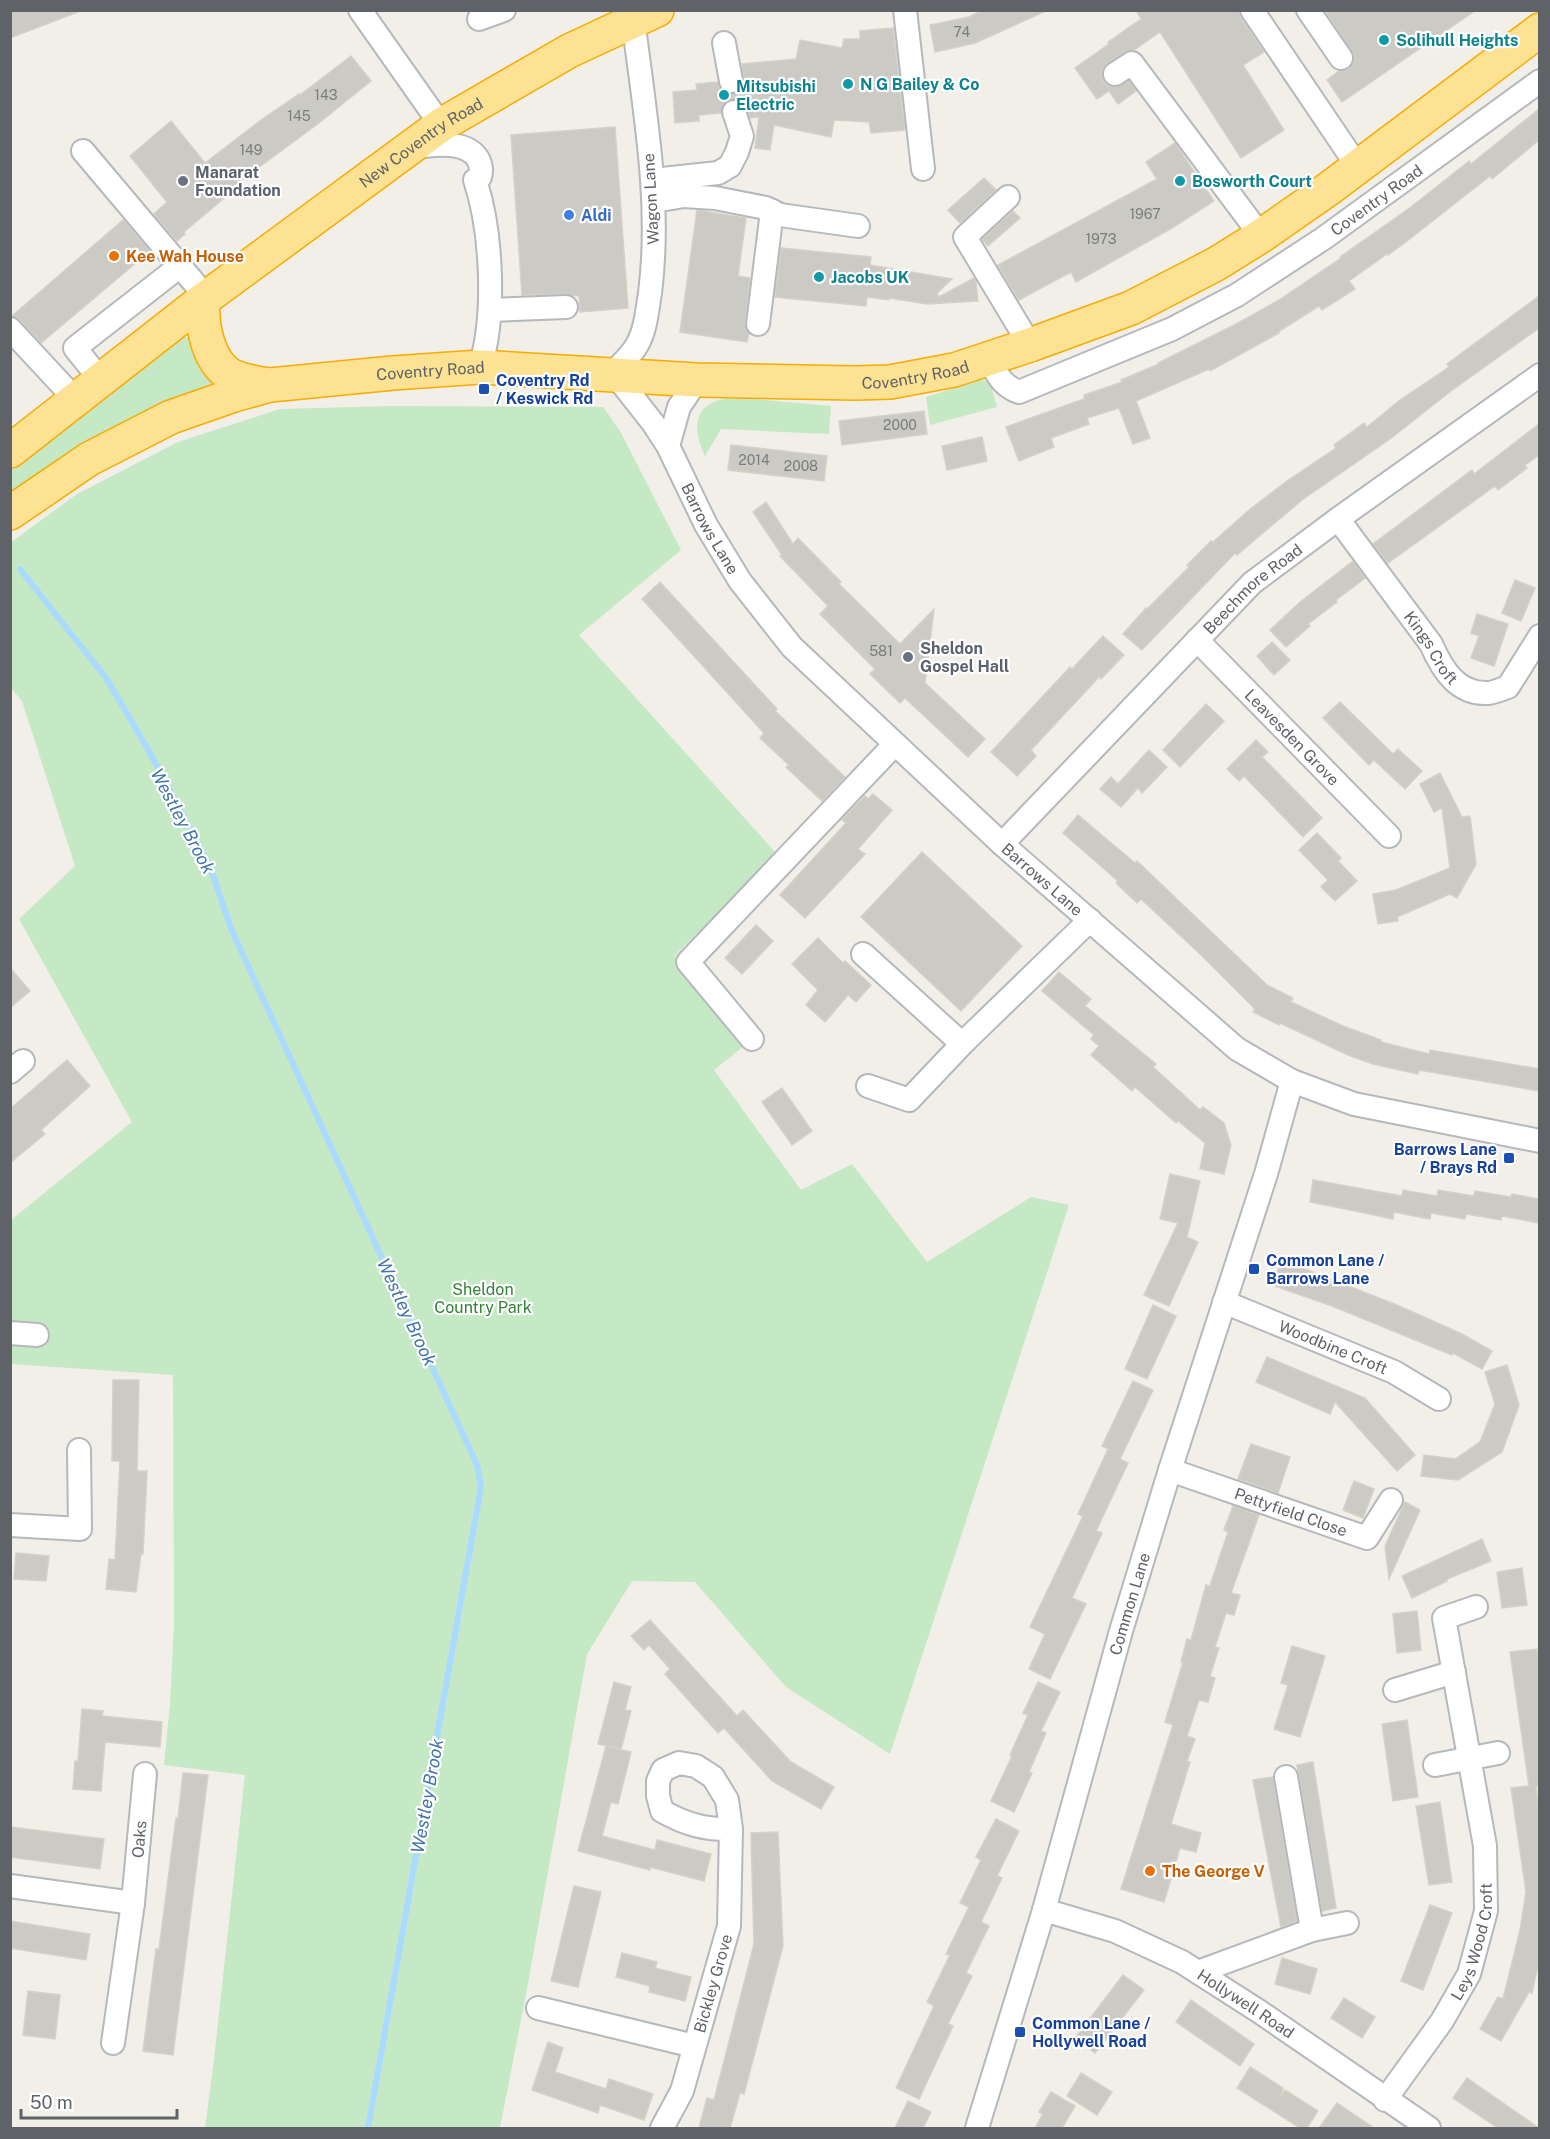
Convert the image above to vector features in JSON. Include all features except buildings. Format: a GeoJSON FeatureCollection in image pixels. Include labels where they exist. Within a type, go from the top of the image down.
{"type":"FeatureCollection","features":[{"type":"Feature","properties":{"kind":"highway","name":"New Coventry Road"},"geometry":{"type":"LineString","coordinates":[[205,299],[441,125],[569,51],[641,14]]}},
{"type":"Feature","properties":{"kind":"highway","name":"Coventry Road"},"geometry":{"type":"LineString","coordinates":[[10,513],[89,459],[171,417],[270,385],[393,373],[480,368],[697,380],[890,382],[954,370],[1131,308],[1216,264],[1261,236],[1358,167],[1539,30]]}},
{"type":"Feature","properties":{"kind":"highway"},"geometry":{"type":"LineString","coordinates":[[205,299],[202,311],[209,346],[217,363],[230,375],[244,381],[270,385]]}},
{"type":"Feature","properties":{"kind":"highway"},"geometry":{"type":"LineString","coordinates":[[10,451],[205,299]]}},
{"type":"Feature","properties":{"kind":"street"},"geometry":{"type":"LineString","coordinates":[[360,10],[441,125]]}},
{"type":"Feature","properties":{"kind":"street"},"geometry":{"type":"LineString","coordinates":[[479,20],[504,10]]}},
{"type":"Feature","properties":{"kind":"street"},"geometry":{"type":"LineString","coordinates":[[905,10],[923,169]]}},
{"type":"Feature","properties":{"kind":"street"},"geometry":{"type":"LineString","coordinates":[[1252,10],[1358,167]]}},
{"type":"Feature","properties":{"kind":"street"},"geometry":{"type":"LineString","coordinates":[[1308,10],[1341,58]]}},
{"type":"Feature","properties":{"kind":"street","name":"Wagon Lane"},"geometry":{"type":"LineString","coordinates":[[613,376],[637,345],[646,322],[655,242],[654,190],[641,14]]}},
{"type":"Feature","properties":{"kind":"street"},"geometry":{"type":"LineString","coordinates":[[724,43],[731,81]]}},
{"type":"Feature","properties":{"kind":"street"},"geometry":{"type":"LineString","coordinates":[[1115,74],[1132,63],[1261,236]]}},
{"type":"Feature","properties":{"kind":"street","name":"Coventry Road"},"geometry":{"type":"LineString","coordinates":[[988,359],[1001,382],[1019,392],[1173,329],[1237,295],[1324,238],[1539,81]]}},
{"type":"Feature","properties":{"kind":"street"},"geometry":{"type":"LineString","coordinates":[[654,190],[718,173],[730,166],[742,136],[735,112]]}},
{"type":"Feature","properties":{"kind":"street"},"geometry":{"type":"LineString","coordinates":[[411,147],[446,145],[467,149],[479,161],[482,172],[475,180],[481,200],[487,240],[490,321],[480,368]]}},
{"type":"Feature","properties":{"kind":"street"},"geometry":{"type":"LineString","coordinates":[[83,151],[205,299]]}},
{"type":"Feature","properties":{"kind":"street"},"geometry":{"type":"LineString","coordinates":[[654,190],[684,196],[701,196],[766,208],[780,214],[858,226]]}},
{"type":"Feature","properties":{"kind":"street"},"geometry":{"type":"LineString","coordinates":[[1008,196],[965,237],[1030,345]]}},
{"type":"Feature","properties":{"kind":"street"},"geometry":{"type":"LineString","coordinates":[[758,324],[772,211]]}},
{"type":"Feature","properties":{"kind":"street"},"geometry":{"type":"LineString","coordinates":[[88,389],[75,348],[180,266]]}},
{"type":"Feature","properties":{"kind":"street"},"geometry":{"type":"LineString","coordinates":[[490,321],[566,307]]}},
{"type":"Feature","properties":{"kind":"street"},"geometry":{"type":"LineString","coordinates":[[10,329],[88,389]]}},
{"type":"Feature","properties":{"kind":"street","name":"Beechmore Road"},"geometry":{"type":"LineString","coordinates":[[1002,844],[1252,583],[1539,375]]}},
{"type":"Feature","properties":{"kind":"street","name":"Barrows Lane"},"geometry":{"type":"LineString","coordinates":[[613,376],[653,423],[668,446],[706,525],[740,581],[792,646],[1002,844],[1237,1049],[1292,1081],[1354,1104],[1539,1141]]}},
{"type":"Feature","properties":{"kind":"street"},"geometry":{"type":"LineString","coordinates":[[668,446],[680,407],[697,380]]}},
{"type":"Feature","properties":{"kind":"street","name":"Kings Croft"},"geometry":{"type":"LineString","coordinates":[[1338,519],[1431,644],[1441,666],[1452,680],[1467,690],[1489,693],[1508,687],[1539,636]]}},
{"type":"Feature","properties":{"kind":"street","name":"Leavesden Grove"},"geometry":{"type":"LineString","coordinates":[[1197,640],[1389,836]]}},
{"type":"Feature","properties":{"kind":"street"},"geometry":{"type":"LineString","coordinates":[[752,1039],[688,962],[895,744]]}},
{"type":"Feature","properties":{"kind":"street"},"geometry":{"type":"LineString","coordinates":[[868,1086],[909,1100],[965,1041],[1089,920]]}},
{"type":"Feature","properties":{"kind":"street"},"geometry":{"type":"LineString","coordinates":[[863,954],[959,1041],[965,1041]]}},
{"type":"Feature","properties":{"kind":"street","name":"Common Lane"},"geometry":{"type":"LineString","coordinates":[[977,2128],[1044,1910],[1122,1631],[1170,1470],[1266,1174],[1292,1081]]}},
{"type":"Feature","properties":{"kind":"street","name":"Woodbine Croft"},"geometry":{"type":"LineString","coordinates":[[1224,1302],[1394,1372],[1439,1399]]}},
{"type":"Feature","properties":{"kind":"street"},"geometry":{"type":"LineString","coordinates":[[10,1333],[37,1335]]}},
{"type":"Feature","properties":{"kind":"street"},"geometry":{"type":"LineString","coordinates":[[10,1525],[80,1529],[79,1450]]}},
{"type":"Feature","properties":{"kind":"street","name":"Pettyfield Close"},"geometry":{"type":"LineString","coordinates":[[1170,1470],[1367,1538],[1390,1500]]}},
{"type":"Feature","properties":{"kind":"street","name":"Leys Wood Croft"},"geometry":{"type":"LineString","coordinates":[[1385,2100],[1442,2021],[1469,1974],[1486,1911],[1485,1846],[1444,1618],[1476,1607]]}},
{"type":"Feature","properties":{"kind":"street"},"geometry":{"type":"LineString","coordinates":[[1395,1690],[1454,1672]]}},
{"type":"Feature","properties":{"kind":"street"},"geometry":{"type":"LineString","coordinates":[[1435,1765],[1498,1753]]}},
{"type":"Feature","properties":{"kind":"street","name":"Oaks"},"geometry":{"type":"LineString","coordinates":[[113,2043],[133,1903],[145,1774]]}},
{"type":"Feature","properties":{"kind":"street"},"geometry":{"type":"LineString","coordinates":[[1286,1777],[1312,1930]]}},
{"type":"Feature","properties":{"kind":"street","name":"Bickley Grove"},"geometry":{"type":"LineString","coordinates":[[662,2128],[682,2091],[729,1926],[731,1829]]}},
{"type":"Feature","properties":{"kind":"street"},"geometry":{"type":"LineString","coordinates":[[10,1886],[133,1903]]}},
{"type":"Feature","properties":{"kind":"street","name":"Hollywell Road"},"geometry":{"type":"LineString","coordinates":[[1044,1910],[1115,1931],[1182,1962],[1260,2012],[1385,2100],[1429,2128]]}},
{"type":"Feature","properties":{"kind":"street"},"geometry":{"type":"LineString","coordinates":[[1198,1972],[1312,1930],[1347,1923]]}},
{"type":"Feature","properties":{"kind":"street"},"geometry":{"type":"LineString","coordinates":[[538,2008],[694,2046]]}},
{"type":"Feature","properties":{"kind":"green space"},"geometry":{"type":"Polygon","coordinates":[[[179,336],[190,338],[214,380],[210,389],[11,493],[11,468],[179,336]]]}},
{"type":"Feature","properties":{"kind":"green space"},"geometry":{"type":"Polygon","coordinates":[[[981,380],[990,382],[997,407],[930,425],[926,397],[981,380]]]}},
{"type":"Feature","properties":{"kind":"green space"},"geometry":{"type":"Polygon","coordinates":[[[744,398],[831,406],[829,434],[721,429],[705,456],[697,428],[704,408],[714,401],[744,398]]]}},
{"type":"Feature","properties":{"kind":"green space","name":"Sheldon Country Park"},"geometry":{"type":"Polygon","coordinates":[[[392,406],[603,407],[620,431],[681,550],[579,635],[777,854],[674,956],[744,1046],[714,1070],[801,1190],[852,1164],[927,1262],[1031,1197],[1069,1205],[890,1754],[786,1687],[695,1582],[632,1581],[587,1654],[500,2128],[205,2128],[245,1775],[164,1765],[174,1625],[173,1375],[11,1364],[11,1220],[132,1122],[19,919],[75,866],[22,701],[11,688],[10,543],[77,494],[178,442],[280,409],[392,406]]]}},
{"type":"Feature","properties":{"kind":"waterway","name":"Westley Brook"},"geometry":{"type":"LineString","coordinates":[[20,569],[106,678],[149,751],[210,867],[232,931],[477,1465],[481,1487],[368,2128]]}},
{"type":"Feature","properties":{"kind":"tunnel"},"geometry":{"type":"LineString","coordinates":[[731,81],[734,112]]}},
{"type":"Feature","properties":{"kind":"place","name":"Solihull Heights"},"geometry":{"type":"Point","coordinates":[1384,40]}},
{"type":"Feature","properties":{"kind":"place","name":"N G Bailey & Co"},"geometry":{"type":"Point","coordinates":[848,84]}},
{"type":"Feature","properties":{"kind":"place","name":"Mitsubishi Electric"},"geometry":{"type":"Point","coordinates":[724,95]}},
{"type":"Feature","properties":{"kind":"place","name":"Manarat Foundation"},"geometry":{"type":"Point","coordinates":[183,181]}},
{"type":"Feature","properties":{"kind":"place","name":"Bosworth Court"},"geometry":{"type":"Point","coordinates":[1180,181]}},
{"type":"Feature","properties":{"kind":"place","name":"Aldi"},"geometry":{"type":"Point","coordinates":[569,215]}},
{"type":"Feature","properties":{"kind":"place","name":"Kee Wah House"},"geometry":{"type":"Point","coordinates":[114,256]}},
{"type":"Feature","properties":{"kind":"place","name":"Jacobs UK"},"geometry":{"type":"Point","coordinates":[819,277]}},
{"type":"Feature","properties":{"kind":"place","name":"Coventry Rd / Keswick Rd"},"geometry":{"type":"Point","coordinates":[484,389]}},
{"type":"Feature","properties":{"kind":"place","name":"Sheldon Gospel Hall"},"geometry":{"type":"Point","coordinates":[908,657]}},
{"type":"Feature","properties":{"kind":"place","name":"Barrows Lane / Brays Rd"},"geometry":{"type":"Point","coordinates":[1509,1158]}},
{"type":"Feature","properties":{"kind":"place","name":"Common Lane / Barrows Lane"},"geometry":{"type":"Point","coordinates":[1254,1269]}},
{"type":"Feature","properties":{"kind":"place","name":"The George V"},"geometry":{"type":"Point","coordinates":[1150,1871]}},
{"type":"Feature","properties":{"kind":"place","name":"Common Lane / Hollywell Road"},"geometry":{"type":"Point","coordinates":[1020,2032]}}]}
